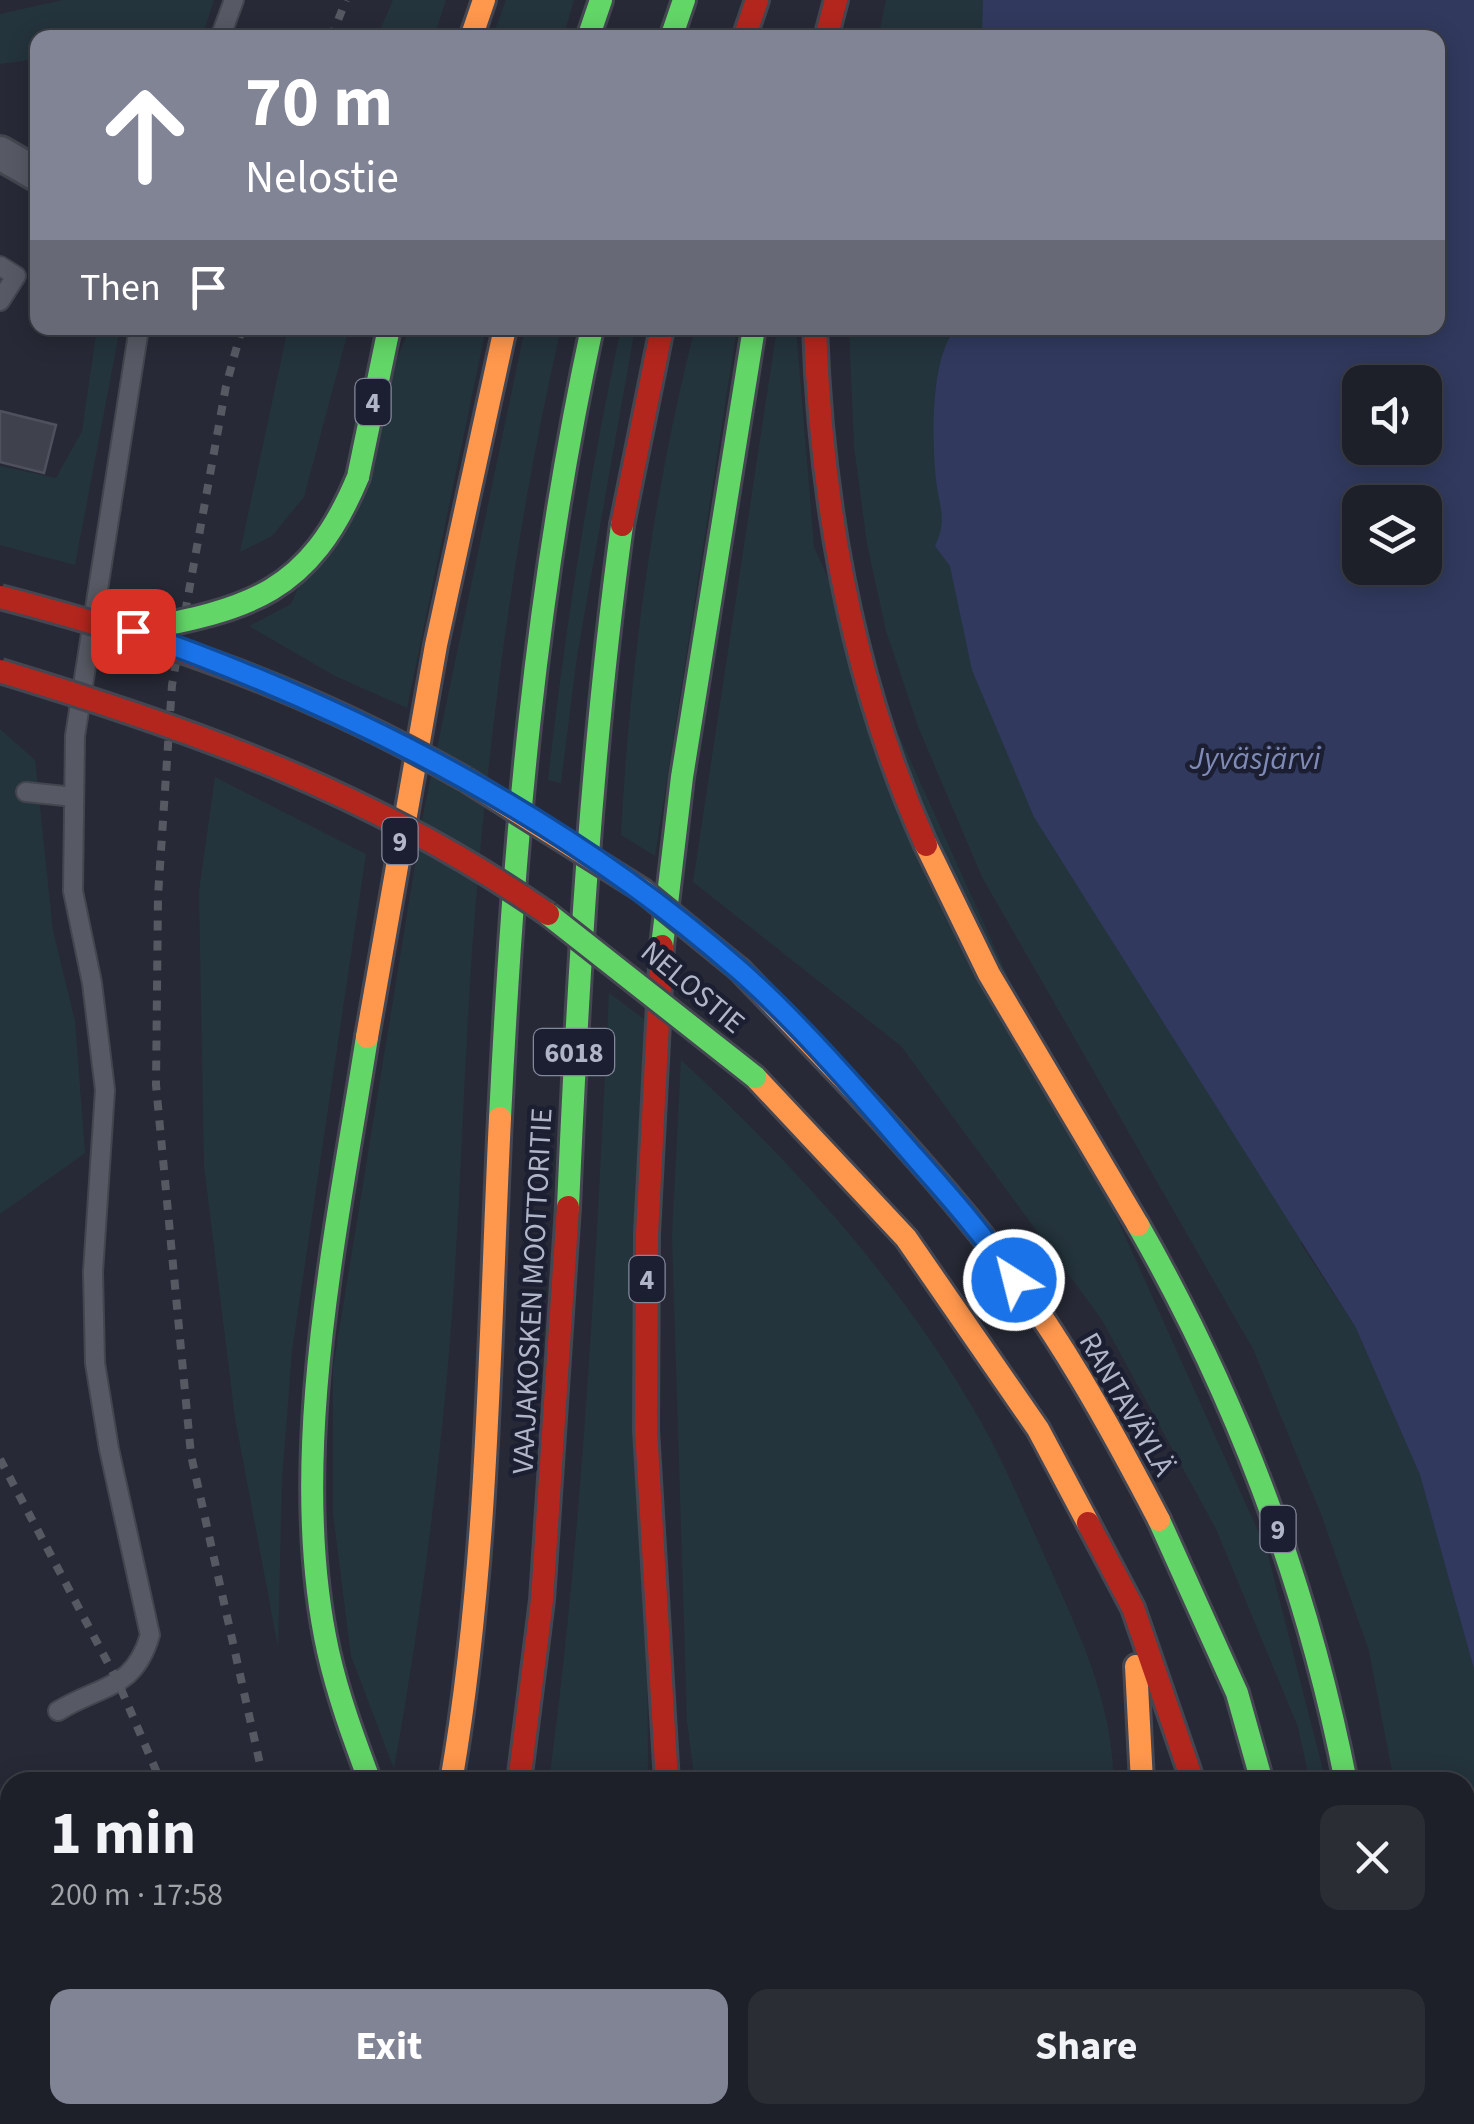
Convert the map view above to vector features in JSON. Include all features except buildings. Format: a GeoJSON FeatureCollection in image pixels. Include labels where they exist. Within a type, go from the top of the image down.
{"type":"FeatureCollection","features":[{"type":"Feature","properties":{"kind":"highway"},"geometry":{"type":"LineString","coordinates":[[474,30],[484,0]]}},
{"type":"Feature","properties":{"kind":"highway"},"geometry":{"type":"LineString","coordinates":[[591,30],[600,0]]}},
{"type":"Feature","properties":{"kind":"highway"},"geometry":{"type":"LineString","coordinates":[[674,30],[684,0]]}},
{"type":"Feature","properties":{"kind":"highway"},"geometry":{"type":"LineString","coordinates":[[747,30],[757,0]]}},
{"type":"Feature","properties":{"kind":"highway"},"geometry":{"type":"LineString","coordinates":[[828,30],[836,0]]}},
{"type":"Feature","properties":{"kind":"highway","name":"4"},"geometry":{"type":"LineString","coordinates":[[133,631],[210,615],[284,584],[310,566],[331,540],[358,477],[388,335]]}},
{"type":"Feature","properties":{"kind":"highway","name":"9"},"geometry":{"type":"LineString","coordinates":[[366,1772],[336,1690],[319,1593],[311,1509],[312,1432],[356,1108],[408,789],[504,335]]}},
{"type":"Feature","properties":{"kind":"highway","name":"VAAJAKOSKEN MOOTTORITIE"},"geometry":{"type":"LineString","coordinates":[[452,1772],[470,1637],[509,944],[532,652],[571,416],[590,335]]}},
{"type":"Feature","properties":{"kind":"highway","name":"VAAJAKOSKEN MOOTTORITIE"},"geometry":{"type":"LineString","coordinates":[[520,1772],[542,1610],[560,1385],[577,975],[600,661],[626,498],[661,335]]}},
{"type":"Feature","properties":{"kind":"highway","name":"4"},"geometry":{"type":"LineString","coordinates":[[666,1772],[646,1430],[648,1234],[660,958],[684,758],[752,335]]}},
{"type":"Feature","properties":{"kind":"highway","name":"9"},"geometry":{"type":"LineString","coordinates":[[815,335],[821,460],[832,540],[855,645],[894,768],[933,860],[988,971],[1173,1288],[1258,1470],[1312,1629],[1344,1772]]}},
{"type":"Feature","properties":{"kind":"highway","name":"NELOSTIE"},"geometry":{"type":"LineString","coordinates":[[0,597],[133,631],[222,662],[324,705],[445,768],[630,882],[740,970]]}},
{"type":"Feature","properties":{"kind":"highway","name":"NELOSTIE"},"geometry":{"type":"LineString","coordinates":[[0,671],[152,716],[310,779],[431,839],[616,962],[755,1077],[906,1238],[991,1356],[1056,1461],[1133,1608]]}},
{"type":"Feature","properties":{"kind":"highway","name":"RANTAVÄYLÄ"},"geometry":{"type":"LineString","coordinates":[[740,970],[874,1110],[993,1248],[1096,1403],[1158,1518],[1237,1693],[1259,1772]]}},
{"type":"Feature","properties":{"kind":"highway"},"geometry":{"type":"LineString","coordinates":[[1133,1608],[1141,1772]]}},
{"type":"Feature","properties":{"kind":"highway"},"geometry":{"type":"LineString","coordinates":[[1133,1608],[1190,1772]]}},
{"type":"Feature","properties":{"kind":"street"},"geometry":{"type":"LineString","coordinates":[[0,153],[30,170]]}},
{"type":"Feature","properties":{"kind":"lane"},"geometry":{"type":"LineString","coordinates":[[223,30],[234,0]]}},
{"type":"Feature","properties":{"kind":"lane"},"geometry":{"type":"LineString","coordinates":[[0,266],[16,276],[0,301]]}},
{"type":"Feature","properties":{"kind":"lane"},"geometry":{"type":"LineString","coordinates":[[58,1710],[118,1682],[142,1663],[150,1634],[109,1449],[95,1363],[93,1272],[106,1090],[92,983],[73,891],[75,736],[137,335]]}},
{"type":"Feature","properties":{"kind":"lane"},"geometry":{"type":"LineString","coordinates":[[26,792],[74,797]]}},
{"type":"Feature","properties":{"kind":"shaded area"},"geometry":{"type":"Polygon","coordinates":[[[63,0],[214,0],[204,30],[30,30],[30,60],[0,64],[0,14],[63,0]]]}},
{"type":"Feature","properties":{"kind":"shaded area"},"geometry":{"type":"Polygon","coordinates":[[[393,0],[446,0],[436,30],[380,30],[393,0]]]}},
{"type":"Feature","properties":{"kind":"shaded area"},"geometry":{"type":"Polygon","coordinates":[[[506,0],[574,0],[565,30],[495,30],[506,0]]]}},
{"type":"Feature","properties":{"kind":"shaded area"},"geometry":{"type":"Polygon","coordinates":[[[886,0],[983,0],[983,20],[1135,30],[880,30],[886,0]]]}},
{"type":"Feature","properties":{"kind":"shaded area"},"geometry":{"type":"Polygon","coordinates":[[[96,335],[119,335],[75,565],[0,545],[0,466],[56,478],[82,431],[96,335]]]}},
{"type":"Feature","properties":{"kind":"shaded area"},"geometry":{"type":"Polygon","coordinates":[[[286,335],[347,335],[304,497],[272,536],[240,552],[286,335]]]}},
{"type":"Feature","properties":{"kind":"shaded area"},"geometry":{"type":"Polygon","coordinates":[[[407,335],[485,335],[407,708],[335,676],[249,626],[291,604],[407,335]]]}},
{"type":"Feature","properties":{"kind":"shaded area"},"geometry":{"type":"Polygon","coordinates":[[[524,335],[559,335],[519,545],[489,764],[471,968],[448,1364],[426,1567],[394,1769],[351,1656],[333,1514],[333,1368],[424,810],[524,335]]]}},
{"type":"Feature","properties":{"kind":"shaded area"},"geometry":{"type":"Polygon","coordinates":[[[620,335],[634,335],[577,656],[561,783],[548,780],[588,496],[620,335]]]}},
{"type":"Feature","properties":{"kind":"shaded area"},"geometry":{"type":"Polygon","coordinates":[[[693,335],[736,335],[655,856],[621,835],[637,644],[680,390],[693,335]]]}},
{"type":"Feature","properties":{"kind":"shaded area"},"geometry":{"type":"Polygon","coordinates":[[[776,335],[797,335],[814,547],[1267,1551],[1323,1772],[1308,1772],[1298,1727],[1216,1529],[1102,1320],[901,1046],[693,882],[776,335]]]}},
{"type":"Feature","properties":{"kind":"shaded area","name":"Jyväsjärvi"},"geometry":{"type":"Polygon","coordinates":[[[849,335],[1238,335],[1342,534],[1342,585],[1442,585],[1442,570],[1474,574],[1301,1244],[1356,1328],[1420,1475],[1474,1669],[1474,1772],[1392,1772],[1369,1651],[1321,1514],[1253,1349],[982,877],[919,729],[886,631],[867,544],[854,446],[849,335]]]}},
{"type":"Feature","properties":{"kind":"shaded area"},"geometry":{"type":"Polygon","coordinates":[[[0,729],[35,760],[53,931],[75,1021],[85,1153],[0,1214],[0,729]]]}},
{"type":"Feature","properties":{"kind":"shaded area"},"geometry":{"type":"Polygon","coordinates":[[[215,777],[366,854],[292,1351],[282,1479],[278,1647],[235,1418],[204,1166],[199,891],[215,777]]]}},
{"type":"Feature","properties":{"kind":"shaded area"},"geometry":{"type":"Polygon","coordinates":[[[609,993],[644,1019],[648,1772],[550,1772],[580,1487],[609,993]]]}},
{"type":"Feature","properties":{"kind":"shaded area"},"geometry":{"type":"Polygon","coordinates":[[[681,1060],[766,1142],[845,1229],[951,1371],[1000,1457],[1083,1645],[1101,1697],[1113,1772],[694,1772],[687,1722],[672,1235],[681,1060]]]}},
{"type":"Feature","properties":{"kind":"water","name":"Jyväsjärvi"},"geometry":{"type":"Polygon","coordinates":[[[983,0],[1474,0],[1474,1669],[1420,1475],[1356,1328],[1034,817],[972,670],[950,566],[935,546],[942,520],[934,422],[941,359],[952,335],[1445,335],[1445,30],[982,30],[983,0]]]}},
{"type":"Feature","properties":{"kind":"railway"},"geometry":{"type":"LineString","coordinates":[[334,30],[346,0]]}},
{"type":"Feature","properties":{"kind":"railway"},"geometry":{"type":"LineString","coordinates":[[240,335],[226,386],[172,685],[158,896],[156,1085],[191,1455],[262,1772]]}},
{"type":"Feature","properties":{"kind":"railway"},"geometry":{"type":"LineString","coordinates":[[0,1459],[118,1682],[157,1772]]}},
{"type":"Feature","properties":{"kind":"traffic: fast"},"geometry":{"type":"LineString","coordinates":[[591,30],[601,0]]}},
{"type":"Feature","properties":{"kind":"traffic: fast"},"geometry":{"type":"LineString","coordinates":[[674,30],[684,0]]}},
{"type":"Feature","properties":{"kind":"traffic: fast"},"geometry":{"type":"LineString","coordinates":[[358,477],[388,335]]}},
{"type":"Feature","properties":{"kind":"traffic: fast"},"geometry":{"type":"LineString","coordinates":[[500,1118],[520,820],[541,623],[591,335]]}},
{"type":"Feature","properties":{"kind":"traffic: fast"},"geometry":{"type":"LineString","coordinates":[[662,946],[682,777],[753,335]]}},
{"type":"Feature","properties":{"kind":"traffic: fast"},"geometry":{"type":"LineString","coordinates":[[133,631],[211,614],[271,590],[319,547],[358,477]]}},
{"type":"Feature","properties":{"kind":"traffic: fast"},"geometry":{"type":"LineString","coordinates":[[568,1207],[587,865],[622,525]]}},
{"type":"Feature","properties":{"kind":"traffic: fast"},"geometry":{"type":"LineString","coordinates":[[548,914],[755,1077]]}},
{"type":"Feature","properties":{"kind":"traffic: fast"},"geometry":{"type":"LineString","coordinates":[[366,1772],[328,1651],[316,1578],[312,1501],[314,1423],[330,1265],[367,1037]]}},
{"type":"Feature","properties":{"kind":"traffic: fast"},"geometry":{"type":"LineString","coordinates":[[1138,1225],[1207,1358],[1265,1495],[1311,1636],[1344,1772]]}},
{"type":"Feature","properties":{"kind":"traffic: fast"},"geometry":{"type":"LineString","coordinates":[[1159,1520],[1237,1693],[1259,1772]]}},
{"type":"Feature","properties":{"kind":"traffic: slow"},"geometry":{"type":"LineString","coordinates":[[474,30],[484,0]]}},
{"type":"Feature","properties":{"kind":"traffic: slow"},"geometry":{"type":"LineString","coordinates":[[367,1037],[436,645],[503,335]]}},
{"type":"Feature","properties":{"kind":"traffic: slow"},"geometry":{"type":"LineString","coordinates":[[465,779],[642,890],[740,970]]}},
{"type":"Feature","properties":{"kind":"traffic: slow"},"geometry":{"type":"LineString","coordinates":[[926,845],[989,974],[1138,1225]]}},
{"type":"Feature","properties":{"kind":"traffic: slow"},"geometry":{"type":"LineString","coordinates":[[740,970],[900,1140],[1015,1279],[1081,1379],[1159,1520]]}},
{"type":"Feature","properties":{"kind":"traffic: slow"},"geometry":{"type":"LineString","coordinates":[[755,1077],[906,1238],[1038,1429],[1088,1523]]}},
{"type":"Feature","properties":{"kind":"traffic: slow"},"geometry":{"type":"LineString","coordinates":[[453,1772],[464,1700],[480,1534],[500,1118]]}},
{"type":"Feature","properties":{"kind":"traffic: slow"},"geometry":{"type":"LineString","coordinates":[[1136,1666],[1141,1772]]}},
{"type":"Feature","properties":{"kind":"traffic: jam"},"geometry":{"type":"LineString","coordinates":[[747,30],[757,0]]}},
{"type":"Feature","properties":{"kind":"traffic: jam"},"geometry":{"type":"LineString","coordinates":[[828,30],[836,0]]}},
{"type":"Feature","properties":{"kind":"traffic: jam"},"geometry":{"type":"LineString","coordinates":[[622,525],[661,335]]}},
{"type":"Feature","properties":{"kind":"traffic: jam"},"geometry":{"type":"LineString","coordinates":[[815,335],[824,461],[845,592],[878,720],[926,845]]}},
{"type":"Feature","properties":{"kind":"traffic: jam"},"geometry":{"type":"LineString","coordinates":[[0,597],[123,632],[239,672],[352,720],[465,779]]}},
{"type":"Feature","properties":{"kind":"traffic: jam"},"geometry":{"type":"LineString","coordinates":[[0,671],[145,718],[284,770],[418,834],[548,914]]}},
{"type":"Feature","properties":{"kind":"traffic: jam"},"geometry":{"type":"LineString","coordinates":[[662,946],[647,1234],[646,1430],[666,1772]]}},
{"type":"Feature","properties":{"kind":"traffic: jam"},"geometry":{"type":"LineString","coordinates":[[520,1772],[542,1600],[568,1207]]}},
{"type":"Feature","properties":{"kind":"traffic: jam"},"geometry":{"type":"LineString","coordinates":[[1088,1523],[1133,1608],[1190,1772]]}},
{"type":"Feature","properties":{"kind":"route"},"geometry":{"type":"LineString","coordinates":[[133,631],[222,662],[324,705],[445,768],[630,882],[740,970],[874,1110],[993,1248],[1014,1280]]}}]}
